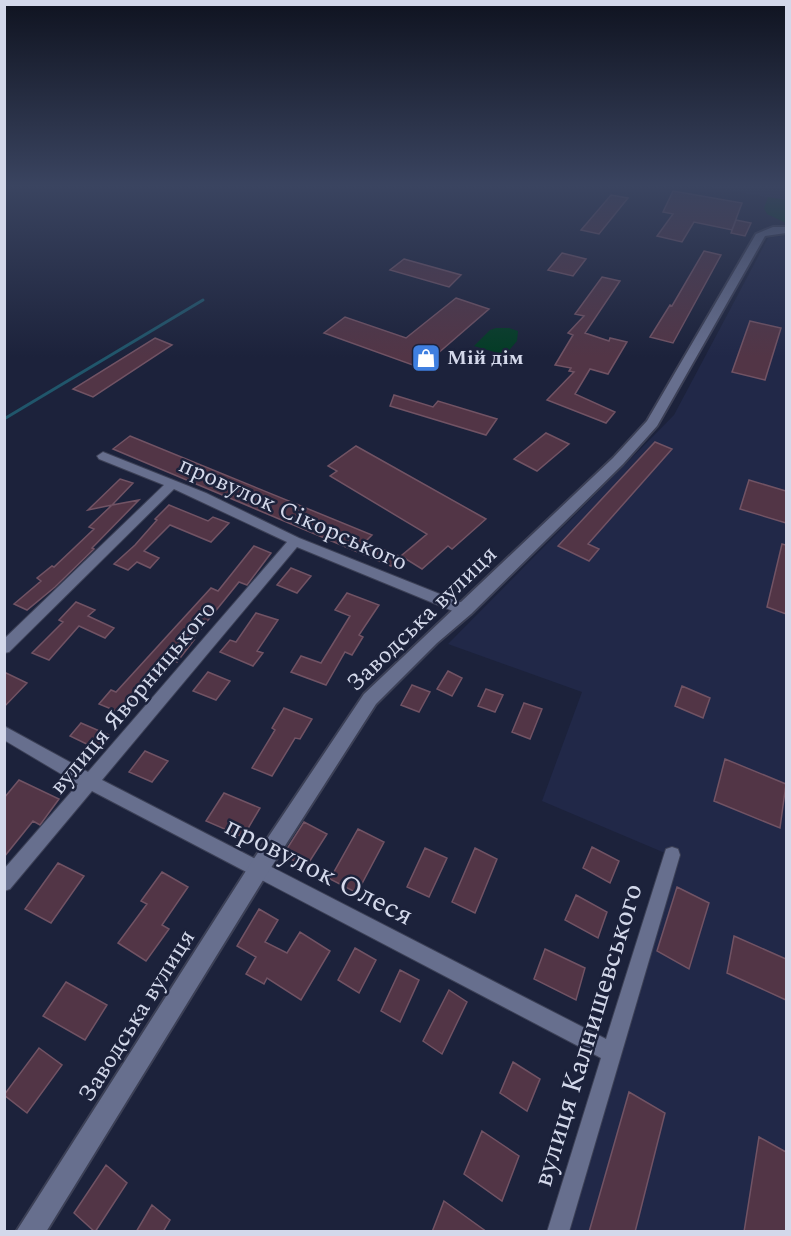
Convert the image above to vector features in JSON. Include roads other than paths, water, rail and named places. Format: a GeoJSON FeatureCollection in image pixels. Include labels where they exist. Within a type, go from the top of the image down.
{"type":"FeatureCollection","features":[{"type":"Feature","properties":{"kind":"street","name":"Заводська вулиця"},"geometry":{"type":"LineString","coordinates":[[30,1232],[258,870],[370,699],[618,461],[652,423],[757,242]]}},
{"type":"Feature","properties":{"kind":"street","name":"провулок Сікорського"},"geometry":{"type":"LineString","coordinates":[[103,456],[172,484],[295,541],[465,610]]}},
{"type":"Feature","properties":{"kind":"street"},"geometry":{"type":"LineString","coordinates":[[4,648],[172,484]]}},
{"type":"Feature","properties":{"kind":"street","name":"вулиця Яворницького"},"geometry":{"type":"LineString","coordinates":[[4,883],[295,541]]}},
{"type":"Feature","properties":{"kind":"street","name":"провулок Олеся"},"geometry":{"type":"LineString","coordinates":[[4,732],[90,782],[612,1053]]}},
{"type":"Feature","properties":{"kind":"street","name":"вулиця Калнишевського"},"geometry":{"type":"LineString","coordinates":[[558,1232],[672,855]]}},
{"type":"Feature","properties":{"kind":"waterway"},"geometry":{"type":"LineString","coordinates":[[4,419],[203,300]]}},
{"type":"Feature","properties":{"kind":"place","name":"Мій дім"},"geometry":{"type":"Point","coordinates":[426,358]}}]}
